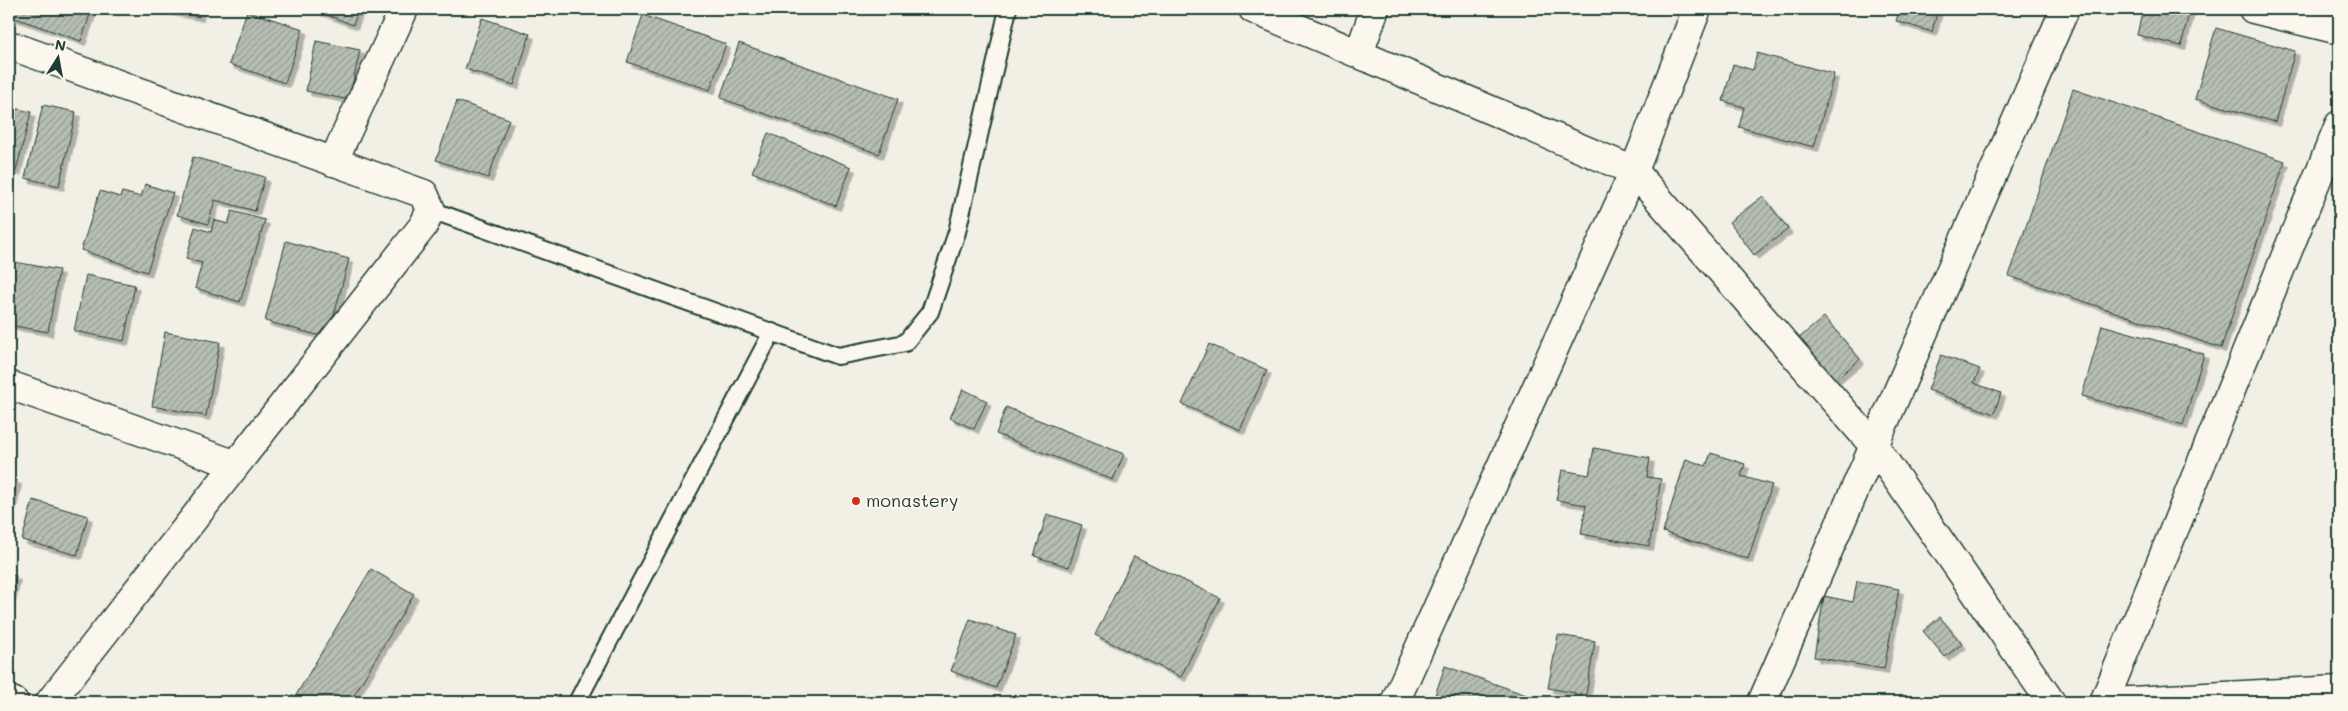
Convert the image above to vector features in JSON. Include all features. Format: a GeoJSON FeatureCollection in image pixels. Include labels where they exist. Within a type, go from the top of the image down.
{"type":"FeatureCollection","features":[{"type":"Feature","properties":{"kind":"street"},"geometry":{"type":"LineString","coordinates":[[334,162],[404,9]]}},
{"type":"Feature","properties":{"kind":"street"},"geometry":{"type":"LineString","coordinates":[[1253,9],[1634,171],[1875,447],[2050,702]]}},
{"type":"Feature","properties":{"kind":"street"},"geometry":{"type":"LineString","coordinates":[[1359,53],[1375,9]]}},
{"type":"Feature","properties":{"kind":"street"},"geometry":{"type":"LineString","coordinates":[[1395,702],[1634,171],[1697,9]]}},
{"type":"Feature","properties":{"kind":"street"},"geometry":{"type":"LineString","coordinates":[[1762,702],[2065,9]]}},
{"type":"Feature","properties":{"kind":"street"},"geometry":{"type":"LineString","coordinates":[[2253,9],[2339,30]]}},
{"type":"Feature","properties":{"kind":"street"},"geometry":{"type":"LineString","coordinates":[[9,45],[424,194],[431,210],[423,226],[234,464],[50,702]]}},
{"type":"Feature","properties":{"kind":"street"},"geometry":{"type":"LineString","coordinates":[[2104,702],[2339,125]]}},
{"type":"Feature","properties":{"kind":"street"},"geometry":{"type":"LineString","coordinates":[[9,385],[234,464]]}},
{"type":"Feature","properties":{"kind":"street"},"geometry":{"type":"LineString","coordinates":[[2112,702],[2339,690]]}},
{"type":"Feature","properties":{"kind":"street"},"geometry":{"type":"LineString","coordinates":[[9,700],[14,702]]}},
{"type":"Feature","properties":{"kind":"lane"},"geometry":{"type":"LineString","coordinates":[[431,210],[838,356],[905,342],[930,312],[957,232],[1008,9]]}},
{"type":"Feature","properties":{"kind":"lane"},"geometry":{"type":"LineString","coordinates":[[577,702],[772,332]]}},
{"type":"Feature","properties":{"kind":"building"},"geometry":{"type":"Polygon","coordinates":[[[9,9],[92,9],[81,41],[9,16],[9,9]]]}},
{"type":"Feature","properties":{"kind":"building"},"geometry":{"type":"Polygon","coordinates":[[[159,9],[200,9],[199,17],[159,9]]]}},
{"type":"Feature","properties":{"kind":"building"},"geometry":{"type":"Polygon","coordinates":[[[312,9],[359,9],[353,25],[312,9]]]}},
{"type":"Feature","properties":{"kind":"building"},"geometry":{"type":"Polygon","coordinates":[[[1900,9],[1938,9],[1932,32],[1896,21],[1900,9]]]}},
{"type":"Feature","properties":{"kind":"building"},"geometry":{"type":"Polygon","coordinates":[[[2143,9],[2190,9],[2181,46],[2137,35],[2143,9]]]}},
{"type":"Feature","properties":{"kind":"building"},"geometry":{"type":"Polygon","coordinates":[[[247,11],[303,29],[285,83],[229,64],[247,11]]]}},
{"type":"Feature","properties":{"kind":"building"},"geometry":{"type":"Polygon","coordinates":[[[643,15],[726,44],[710,90],[627,62],[643,15]]]}},
{"type":"Feature","properties":{"kind":"building"},"geometry":{"type":"Polygon","coordinates":[[[482,18],[530,34],[514,85],[465,69],[482,18]]]}},
{"type":"Feature","properties":{"kind":"building"},"geometry":{"type":"Polygon","coordinates":[[[2216,28],[2295,51],[2275,122],[2195,99],[2216,28]]]}},
{"type":"Feature","properties":{"kind":"building"},"geometry":{"type":"Polygon","coordinates":[[[316,41],[360,50],[349,100],[306,91],[316,41]]]}},
{"type":"Feature","properties":{"kind":"building"},"geometry":{"type":"Polygon","coordinates":[[[739,43],[898,99],[879,154],[720,98],[739,43]]]}},
{"type":"Feature","properties":{"kind":"building"},"geometry":{"type":"Polygon","coordinates":[[[1757,53],[1834,74],[1814,147],[1739,127],[1744,107],[1723,101],[1733,64],[1753,70],[1757,53]]]}},
{"type":"Feature","properties":{"kind":"building"},"geometry":{"type":"Polygon","coordinates":[[[2073,89],[2285,161],[2221,348],[2009,276],[2073,89]]]}},
{"type":"Feature","properties":{"kind":"building"},"geometry":{"type":"Polygon","coordinates":[[[457,101],[509,119],[488,178],[436,160],[457,101]]]}},
{"type":"Feature","properties":{"kind":"building"},"geometry":{"type":"Polygon","coordinates":[[[43,105],[76,112],[59,186],[25,178],[43,105]]]}},
{"type":"Feature","properties":{"kind":"building"},"geometry":{"type":"Polygon","coordinates":[[[9,107],[31,112],[16,171],[9,169],[9,107]]]}},
{"type":"Feature","properties":{"kind":"building"},"geometry":{"type":"Polygon","coordinates":[[[768,133],[851,167],[836,206],[752,172],[768,133]]]}},
{"type":"Feature","properties":{"kind":"building"},"geometry":{"type":"Polygon","coordinates":[[[193,157],[265,177],[255,211],[215,200],[208,224],[177,215],[193,157]]]}},
{"type":"Feature","properties":{"kind":"building"},"geometry":{"type":"Polygon","coordinates":[[[145,184],[173,193],[147,272],[81,250],[100,191],[120,197],[122,192],[141,197],[145,184]]]}},
{"type":"Feature","properties":{"kind":"building"},"geometry":{"type":"Polygon","coordinates":[[[1763,196],[1788,229],[1754,255],[1729,222],[1763,196]]]}},
{"type":"Feature","properties":{"kind":"building"},"geometry":{"type":"Polygon","coordinates":[[[232,211],[265,220],[240,302],[195,288],[202,263],[186,259],[195,227],[211,232],[214,220],[228,224],[232,211]]]}},
{"type":"Feature","properties":{"kind":"building"},"geometry":{"type":"Polygon","coordinates":[[[286,241],[349,259],[328,338],[265,321],[286,241]]]}},
{"type":"Feature","properties":{"kind":"building"},"geometry":{"type":"Polygon","coordinates":[[[9,261],[59,270],[48,332],[9,325],[9,261]]]}},
{"type":"Feature","properties":{"kind":"building"},"geometry":{"type":"Polygon","coordinates":[[[86,275],[135,285],[124,341],[74,331],[86,275]]]}},
{"type":"Feature","properties":{"kind":"building"},"geometry":{"type":"Polygon","coordinates":[[[1824,317],[1860,359],[1834,381],[1798,339],[1824,317]]]}},
{"type":"Feature","properties":{"kind":"building"},"geometry":{"type":"Polygon","coordinates":[[[2102,325],[2204,354],[2183,425],[2082,396],[2102,325]]]}},
{"type":"Feature","properties":{"kind":"building"},"geometry":{"type":"Polygon","coordinates":[[[165,332],[220,342],[206,416],[152,406],[165,332]]]}},
{"type":"Feature","properties":{"kind":"building"},"geometry":{"type":"Polygon","coordinates":[[[1209,344],[1267,370],[1240,430],[1182,404],[1209,344]]]}},
{"type":"Feature","properties":{"kind":"building"},"geometry":{"type":"Polygon","coordinates":[[[1941,355],[1980,369],[1974,383],[2001,393],[1994,414],[1928,390],[1941,355]]]}},
{"type":"Feature","properties":{"kind":"building"},"geometry":{"type":"Polygon","coordinates":[[[2339,385],[2339,404],[2333,402],[2339,385]]]}},
{"type":"Feature","properties":{"kind":"building"},"geometry":{"type":"Polygon","coordinates":[[[963,389],[987,401],[974,429],[950,418],[963,389]]]}},
{"type":"Feature","properties":{"kind":"building"},"geometry":{"type":"Polygon","coordinates":[[[1006,407],[1124,454],[1113,480],[996,434],[1006,407]]]}},
{"type":"Feature","properties":{"kind":"building"},"geometry":{"type":"Polygon","coordinates":[[[1594,448],[1650,458],[1647,477],[1661,479],[1649,546],[1581,534],[1586,505],[1556,500],[1562,470],[1589,475],[1594,448]]]}},
{"type":"Feature","properties":{"kind":"building"},"geometry":{"type":"Polygon","coordinates":[[[1711,453],[1745,464],[1741,476],[1772,485],[1748,559],[1663,532],[1686,459],[1706,466],[1711,453]]]}},
{"type":"Feature","properties":{"kind":"building"},"geometry":{"type":"Polygon","coordinates":[[[9,478],[17,480],[9,518],[9,478]]]}},
{"type":"Feature","properties":{"kind":"building"},"geometry":{"type":"Polygon","coordinates":[[[33,500],[88,516],[77,555],[22,540],[33,500]]]}},
{"type":"Feature","properties":{"kind":"building"},"geometry":{"type":"Polygon","coordinates":[[[1047,514],[1082,525],[1069,567],[1034,556],[1047,514]]]}},
{"type":"Feature","properties":{"kind":"building"},"geometry":{"type":"Polygon","coordinates":[[[1134,556],[1220,598],[1181,677],[1095,635],[1134,556]]]}},
{"type":"Feature","properties":{"kind":"building"},"geometry":{"type":"Polygon","coordinates":[[[371,569],[414,594],[350,702],[292,702],[371,569]]]}},
{"type":"Feature","properties":{"kind":"building"},"geometry":{"type":"Polygon","coordinates":[[[9,574],[16,576],[9,606],[9,574]]]}},
{"type":"Feature","properties":{"kind":"building"},"geometry":{"type":"Polygon","coordinates":[[[1857,581],[1899,589],[1884,669],[1814,657],[1824,596],[1853,602],[1857,581]]]}},
{"type":"Feature","properties":{"kind":"building"},"geometry":{"type":"Polygon","coordinates":[[[1940,617],[1962,644],[1945,657],[1923,631],[1940,617]]]}},
{"type":"Feature","properties":{"kind":"building"},"geometry":{"type":"Polygon","coordinates":[[[970,619],[1016,635],[996,688],[951,671],[970,619]]]}},
{"type":"Feature","properties":{"kind":"building"},"geometry":{"type":"Polygon","coordinates":[[[1558,635],[1595,641],[1586,695],[1548,688],[1558,635]]]}},
{"type":"Feature","properties":{"kind":"building"},"geometry":{"type":"Polygon","coordinates":[[[1445,666],[1529,696],[1526,702],[1433,701],[1445,666]]]}},
{"type":"Feature","properties":{"kind":"place","name":"monastery"},"geometry":{"type":"Point","coordinates":[856,501]}}]}
